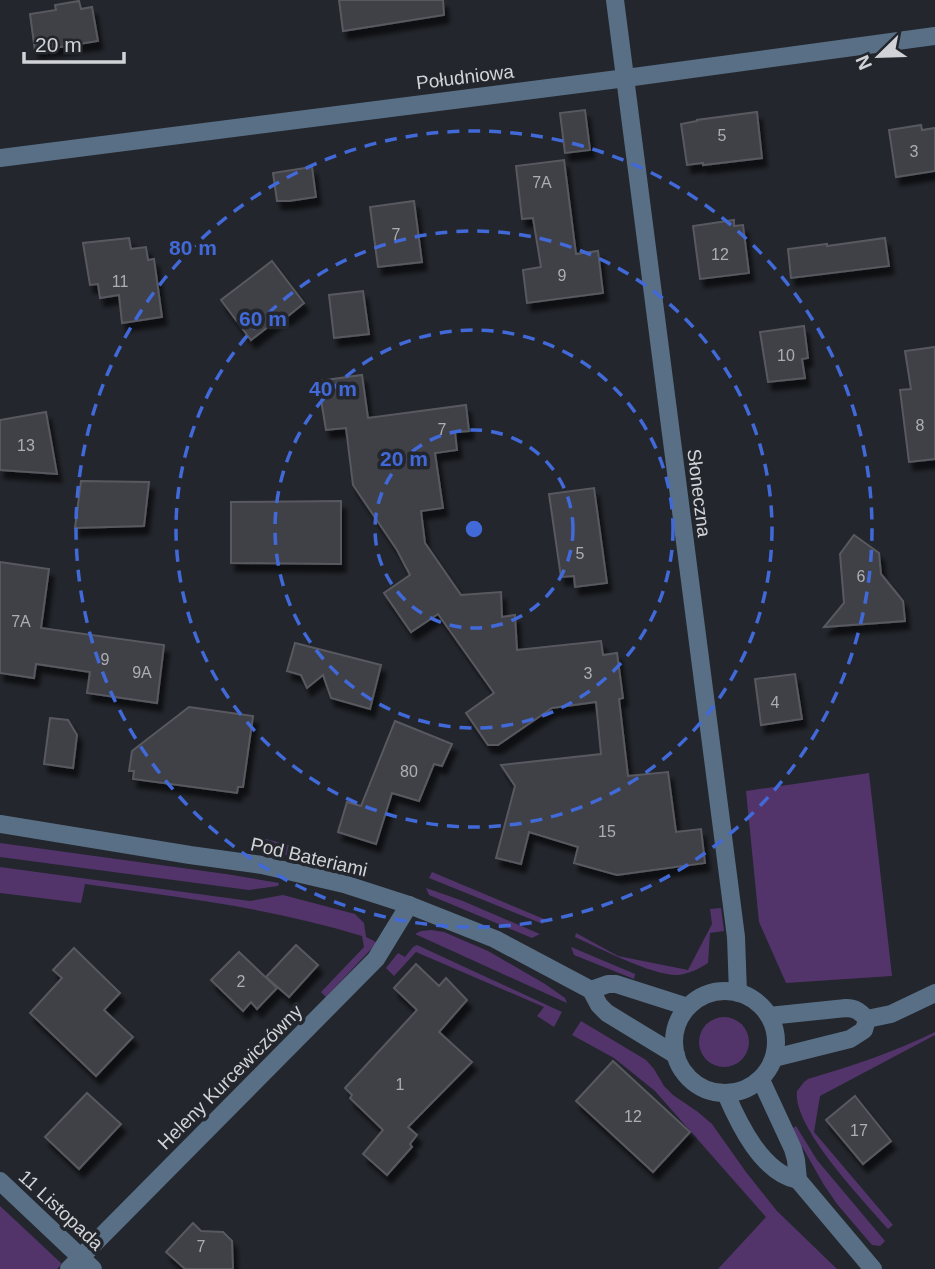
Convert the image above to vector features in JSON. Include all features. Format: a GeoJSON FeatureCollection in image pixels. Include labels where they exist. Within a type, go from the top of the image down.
{"type":"FeatureCollection","features":[{"type":"Feature","properties":{"kind":"street","name":"Słoneczna"},"geometry":{"type":"LineString","coordinates":[[615,0],[736,937],[738,993]]}},
{"type":"Feature","properties":{"kind":"street","name":"Południowa"},"geometry":{"type":"LineString","coordinates":[[0,158],[935,36]]}},
{"type":"Feature","properties":{"kind":"street","name":"Pod Bateriami"},"geometry":{"type":"LineString","coordinates":[[0,824],[262,866],[344,884],[409,905],[495,939],[591,990],[607,1013],[676,1055],[684,1073],[696,1084],[710,1091],[726,1094]]}},
{"type":"Feature","properties":{"kind":"street","name":"Heleny Kurcewiczówny"},"geometry":{"type":"LineString","coordinates":[[81,1265],[376,959],[409,905]]}},
{"type":"Feature","properties":{"kind":"street"},"geometry":{"type":"LineString","coordinates":[[591,990],[616,984],[688,1007]]}},
{"type":"Feature","properties":{"kind":"street"},"geometry":{"type":"LineString","coordinates":[[676,1055],[674,1045],[680,1019],[688,1007],[699,999],[711,993],[725,991],[738,993],[761,1006],[774,1029],[774,1058],[761,1080],[742,1091],[726,1094],[754,1146],[779,1174],[797,1180],[873,1269]]}},
{"type":"Feature","properties":{"kind":"street"},"geometry":{"type":"LineString","coordinates":[[867,1019],[891,1014],[935,993]]}},
{"type":"Feature","properties":{"kind":"street"},"geometry":{"type":"LineString","coordinates":[[769,1016],[846,1008],[858,1010],[867,1019]]}},
{"type":"Feature","properties":{"kind":"street"},"geometry":{"type":"LineString","coordinates":[[774,1058],[850,1039],[864,1030],[867,1019]]}},
{"type":"Feature","properties":{"kind":"street"},"geometry":{"type":"LineString","coordinates":[[761,1080],[793,1149],[797,1180]]}},
{"type":"Feature","properties":{"kind":"street","name":"11 Listopada"},"geometry":{"type":"LineString","coordinates":[[0,1181],[81,1265]]}},
{"type":"Feature","properties":{"kind":"shaded area"},"geometry":{"type":"Polygon","coordinates":[[[869,773],[892,976],[786,983],[759,922],[746,791],[869,773]]]}},
{"type":"Feature","properties":{"kind":"shaded area"},"geometry":{"type":"Polygon","coordinates":[[[262,838],[339,858],[341,868],[263,850],[262,838]]]}},
{"type":"Feature","properties":{"kind":"shaded area"},"geometry":{"type":"Polygon","coordinates":[[[0,843],[279,883],[278,886],[249,890],[0,857],[0,843]]]}},
{"type":"Feature","properties":{"kind":"shaded area"},"geometry":{"type":"Polygon","coordinates":[[[0,867],[250,901],[283,895],[355,914],[364,923],[366,937],[376,942],[326,997],[321,992],[364,947],[362,936],[259,911],[85,884],[81,903],[0,893],[0,867]]]}},
{"type":"Feature","properties":{"kind":"shaded area"},"geometry":{"type":"Polygon","coordinates":[[[432,872],[544,919],[543,924],[429,878],[432,872]]]}},
{"type":"Feature","properties":{"kind":"shaded area"},"geometry":{"type":"Polygon","coordinates":[[[426,888],[540,934],[532,938],[429,895],[426,888]]]}},
{"type":"Feature","properties":{"kind":"shaded area"},"geometry":{"type":"Polygon","coordinates":[[[721,908],[724,931],[710,933],[708,963],[678,975],[641,966],[612,954],[575,937],[576,933],[618,956],[688,970],[712,924],[710,909],[721,908]]]}},
{"type":"Feature","properties":{"kind":"shaded area"},"geometry":{"type":"Polygon","coordinates":[[[431,930],[444,932],[488,951],[545,984],[565,998],[567,1003],[415,934],[431,930]]]}},
{"type":"Feature","properties":{"kind":"shaded area"},"geometry":{"type":"Polygon","coordinates":[[[417,945],[562,1012],[554,1027],[537,1016],[544,1007],[416,952],[394,976],[386,968],[398,953],[405,957],[417,945]]]}},
{"type":"Feature","properties":{"kind":"shaded area"},"geometry":{"type":"Polygon","coordinates":[[[571,947],[635,974],[634,979],[574,955],[571,947]]]}},
{"type":"Feature","properties":{"kind":"shaded area"},"geometry":{"type":"Polygon","coordinates":[[[724,1017],[742,1024],[749,1042],[742,1060],[724,1067],[706,1060],[699,1042],[706,1024],[724,1017]]]}},
{"type":"Feature","properties":{"kind":"shaded area"},"geometry":{"type":"Polygon","coordinates":[[[581,1021],[646,1060],[673,1095],[712,1124],[777,1211],[837,1269],[718,1269],[766,1217],[655,1091],[614,1058],[572,1035],[581,1021]]]}},
{"type":"Feature","properties":{"kind":"shaded area"},"geometry":{"type":"Polygon","coordinates":[[[935,1032],[935,1035],[820,1096],[814,1132],[893,1225],[888,1229],[847,1183],[817,1143],[798,1106],[797,1091],[808,1079],[873,1058],[935,1032]]]}},
{"type":"Feature","properties":{"kind":"shaded area"},"geometry":{"type":"Polygon","coordinates":[[[796,1126],[817,1160],[885,1241],[880,1246],[872,1245],[837,1204],[792,1129],[796,1126]]]}},
{"type":"Feature","properties":{"kind":"shaded area"},"geometry":{"type":"Polygon","coordinates":[[[0,1206],[62,1264],[57,1269],[0,1269],[0,1206]]]}},
{"type":"Feature","properties":{"kind":"building"},"geometry":{"type":"Polygon","coordinates":[[[339,0],[443,0],[444,15],[343,31],[339,0]]]}},
{"type":"Feature","properties":{"kind":"building"},"geometry":{"type":"Polygon","coordinates":[[[79,1],[81,9],[92,7],[98,41],[35,51],[30,14],[56,10],[55,5],[79,1]]]}},
{"type":"Feature","properties":{"kind":"building"},"geometry":{"type":"Polygon","coordinates":[[[585,110],[590,150],[565,153],[560,113],[585,110]]]}},
{"type":"Feature","properties":{"kind":"building"},"geometry":{"type":"Polygon","coordinates":[[[757,112],[762,158],[687,165],[681,124],[757,112]]]}},
{"type":"Feature","properties":{"kind":"building"},"geometry":{"type":"Polygon","coordinates":[[[921,125],[922,130],[935,128],[935,171],[896,177],[889,130],[921,125]]]}},
{"type":"Feature","properties":{"kind":"building"},"geometry":{"type":"Polygon","coordinates":[[[564,160],[576,254],[598,251],[603,293],[527,303],[523,270],[541,267],[533,218],[522,219],[516,166],[564,160]]]}},
{"type":"Feature","properties":{"kind":"building"},"geometry":{"type":"Polygon","coordinates":[[[312,167],[316,197],[277,201],[273,173],[312,167]]]}},
{"type":"Feature","properties":{"kind":"building"},"geometry":{"type":"Polygon","coordinates":[[[414,201],[422,262],[378,267],[370,207],[414,201]]]}},
{"type":"Feature","properties":{"kind":"building"},"geometry":{"type":"Polygon","coordinates":[[[734,220],[734,226],[743,225],[749,273],[700,279],[693,226],[734,220]]]}},
{"type":"Feature","properties":{"kind":"building"},"geometry":{"type":"Polygon","coordinates":[[[129,238],[131,249],[146,247],[148,260],[154,259],[162,317],[122,323],[119,295],[100,298],[98,284],[90,285],[83,243],[129,238]]]}},
{"type":"Feature","properties":{"kind":"building"},"geometry":{"type":"Polygon","coordinates":[[[885,238],[889,266],[791,278],[788,249],[885,238]]]}},
{"type":"Feature","properties":{"kind":"building"},"geometry":{"type":"Polygon","coordinates":[[[272,261],[304,303],[251,340],[221,300],[272,261]]]}},
{"type":"Feature","properties":{"kind":"building"},"geometry":{"type":"Polygon","coordinates":[[[363,291],[369,334],[334,338],[329,295],[363,291]]]}},
{"type":"Feature","properties":{"kind":"building"},"geometry":{"type":"Polygon","coordinates":[[[804,326],[808,358],[802,359],[805,378],[768,382],[760,332],[804,326]]]}},
{"type":"Feature","properties":{"kind":"building"},"geometry":{"type":"Polygon","coordinates":[[[935,347],[935,459],[909,462],[900,390],[911,389],[905,351],[935,347]]]}},
{"type":"Feature","properties":{"kind":"building"},"geometry":{"type":"Polygon","coordinates":[[[362,375],[368,418],[466,405],[469,431],[455,432],[457,450],[435,453],[443,508],[421,511],[425,543],[461,595],[501,592],[502,617],[515,615],[517,650],[601,641],[603,655],[617,653],[623,698],[619,699],[628,776],[668,772],[676,832],[701,829],[705,863],[617,875],[574,863],[578,847],[529,832],[521,864],[496,858],[515,786],[501,765],[601,754],[596,702],[552,708],[498,745],[488,745],[466,713],[494,693],[438,614],[411,632],[384,593],[410,575],[397,550],[353,485],[346,428],[326,430],[318,381],[362,375]]]}},
{"type":"Feature","properties":{"kind":"building"},"geometry":{"type":"Polygon","coordinates":[[[46,412],[57,474],[0,470],[0,420],[46,412]]]}},
{"type":"Feature","properties":{"kind":"building"},"geometry":{"type":"Polygon","coordinates":[[[81,481],[149,482],[144,526],[75,528],[81,481]]]}},
{"type":"Feature","properties":{"kind":"building"},"geometry":{"type":"Polygon","coordinates":[[[594,488],[607,583],[575,587],[574,576],[561,577],[549,494],[594,488]]]}},
{"type":"Feature","properties":{"kind":"building"},"geometry":{"type":"Polygon","coordinates":[[[341,501],[341,564],[231,563],[231,502],[341,501]]]}},
{"type":"Feature","properties":{"kind":"building"},"geometry":{"type":"Polygon","coordinates":[[[854,535],[879,553],[881,574],[903,601],[905,621],[824,627],[844,603],[840,554],[854,535]]]}},
{"type":"Feature","properties":{"kind":"building"},"geometry":{"type":"Polygon","coordinates":[[[0,562],[49,569],[41,628],[164,645],[157,703],[87,693],[90,672],[36,664],[34,678],[0,673],[0,562]]]}},
{"type":"Feature","properties":{"kind":"building"},"geometry":{"type":"Polygon","coordinates":[[[295,643],[381,665],[370,709],[331,698],[323,675],[307,688],[301,675],[287,671],[295,643]]]}},
{"type":"Feature","properties":{"kind":"building"},"geometry":{"type":"Polygon","coordinates":[[[795,674],[802,719],[761,725],[755,679],[795,674]]]}},
{"type":"Feature","properties":{"kind":"building"},"geometry":{"type":"Polygon","coordinates":[[[189,707],[253,716],[243,787],[238,787],[237,793],[133,779],[134,771],[129,771],[132,751],[189,707]]]}},
{"type":"Feature","properties":{"kind":"building"},"geometry":{"type":"Polygon","coordinates":[[[50,718],[68,720],[77,735],[73,768],[44,764],[50,718]]]}},
{"type":"Feature","properties":{"kind":"building"},"geometry":{"type":"Polygon","coordinates":[[[395,721],[452,744],[442,766],[434,764],[419,801],[392,793],[376,844],[338,832],[347,802],[361,806],[395,721]]]}},
{"type":"Feature","properties":{"kind":"building"},"geometry":{"type":"Polygon","coordinates":[[[296,945],[318,965],[289,997],[266,977],[296,945]]]}},
{"type":"Feature","properties":{"kind":"building"},"geometry":{"type":"Polygon","coordinates":[[[74,948],[120,993],[104,1010],[133,1037],[96,1076],[30,1013],[62,978],[53,970],[74,948]]]}},
{"type":"Feature","properties":{"kind":"building"},"geometry":{"type":"Polygon","coordinates":[[[239,952],[277,988],[257,1009],[251,1002],[243,1011],[211,980],[239,952]]]}},
{"type":"Feature","properties":{"kind":"building"},"geometry":{"type":"Polygon","coordinates":[[[416,964],[439,986],[446,978],[467,1000],[439,1032],[472,1062],[408,1127],[417,1135],[410,1144],[412,1147],[387,1175],[363,1154],[383,1130],[350,1098],[352,1095],[345,1088],[417,1010],[394,988],[416,964]]]}},
{"type":"Feature","properties":{"kind":"building"},"geometry":{"type":"Polygon","coordinates":[[[613,1061],[690,1132],[653,1172],[576,1101],[613,1061]]]}},
{"type":"Feature","properties":{"kind":"building"},"geometry":{"type":"Polygon","coordinates":[[[87,1093],[121,1124],[79,1169],[45,1137],[87,1093]]]}},
{"type":"Feature","properties":{"kind":"building"},"geometry":{"type":"Polygon","coordinates":[[[855,1096],[891,1141],[863,1164],[826,1120],[855,1096]]]}},
{"type":"Feature","properties":{"kind":"building"},"geometry":{"type":"Polygon","coordinates":[[[193,1223],[201,1231],[223,1232],[232,1241],[233,1269],[185,1269],[166,1252],[193,1223]]]}}]}
